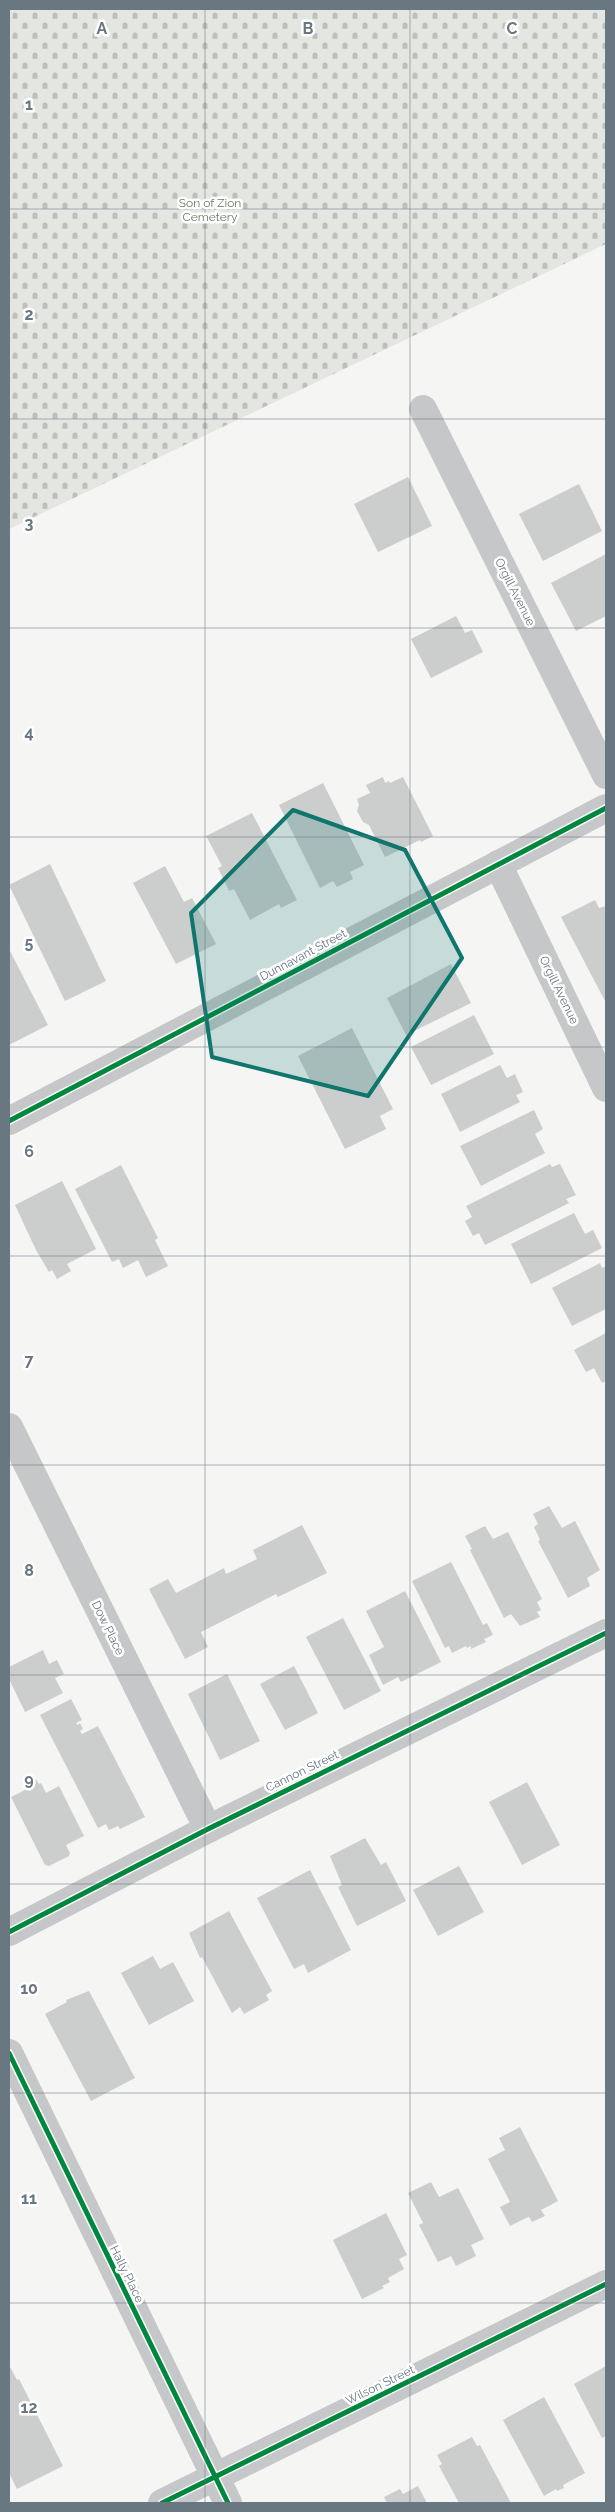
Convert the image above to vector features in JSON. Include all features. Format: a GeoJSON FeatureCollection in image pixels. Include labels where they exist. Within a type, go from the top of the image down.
{"type":"FeatureCollection","features":[{"type":"Feature","properties":{"kind":"street","name":"Orgill Avenue"},"geometry":{"type":"LineString","coordinates":[[423,409],[606,775]]}},
{"type":"Feature","properties":{"kind":"street","name":"Dunnavant Street"},"geometry":{"type":"LineString","coordinates":[[9,1121],[606,808]]}},
{"type":"Feature","properties":{"kind":"street","name":"Orgill Avenue"},"geometry":{"type":"LineString","coordinates":[[498,864],[606,1088]]}},
{"type":"Feature","properties":{"kind":"street","name":"Dow Place"},"geometry":{"type":"LineString","coordinates":[[9,1426],[208,1829]]}},
{"type":"Feature","properties":{"kind":"street","name":"Cannon Street"},"geometry":{"type":"LineString","coordinates":[[9,1932],[208,1829],[606,1633]]}},
{"type":"Feature","properties":{"kind":"street","name":"Hally Place"},"geometry":{"type":"LineString","coordinates":[[9,2053],[228,2503]]}},
{"type":"Feature","properties":{"kind":"street","name":"Wilson Street"},"geometry":{"type":"LineString","coordinates":[[162,2503],[606,2284]]}},
{"type":"Feature","properties":{"kind":"highlighted area"},"geometry":{"type":"Polygon","coordinates":[[[293,810],[405,850],[462,958],[368,1096],[212,1057],[191,913],[293,810]]]}},
{"type":"Feature","properties":{"kind":"green space","name":"Son of Zion Cemetery"},"geometry":{"type":"Polygon","coordinates":[[[9,9],[606,9],[606,244],[9,529],[9,9]]]}},
{"type":"Feature","properties":{"kind":"building"},"geometry":{"type":"Polygon","coordinates":[[[408,477],[432,526],[378,552],[354,504],[408,477]]]}},
{"type":"Feature","properties":{"kind":"building"},"geometry":{"type":"Polygon","coordinates":[[[579,484],[602,531],[543,561],[519,514],[579,484]]]}},
{"type":"Feature","properties":{"kind":"building"},"geometry":{"type":"Polygon","coordinates":[[[606,554],[606,616],[576,631],[551,583],[606,554]]]}},
{"type":"Feature","properties":{"kind":"building"},"geometry":{"type":"Polygon","coordinates":[[[456,616],[465,633],[472,630],[483,652],[431,678],[411,639],[456,616]]]}},
{"type":"Feature","properties":{"kind":"building"},"geometry":{"type":"Polygon","coordinates":[[[383,777],[385,783],[389,781],[390,783],[403,777],[433,836],[421,842],[420,840],[385,857],[369,825],[363,822],[357,811],[359,805],[357,799],[370,793],[366,785],[383,777]]]}},
{"type":"Feature","properties":{"kind":"building"},"geometry":{"type":"Polygon","coordinates":[[[323,783],[364,865],[350,872],[353,879],[337,887],[333,881],[320,888],[279,805],[323,783]]]}},
{"type":"Feature","properties":{"kind":"building"},"geometry":{"type":"Polygon","coordinates":[[[252,813],[297,900],[281,908],[279,904],[250,920],[234,889],[229,891],[218,868],[222,866],[206,836],[252,813]]]}},
{"type":"Feature","properties":{"kind":"building"},"geometry":{"type":"Polygon","coordinates":[[[50,864],[106,981],[65,1001],[9,885],[50,864]]]}},
{"type":"Feature","properties":{"kind":"building"},"geometry":{"type":"Polygon","coordinates":[[[165,866],[184,902],[192,898],[216,944],[176,964],[133,883],[165,866]]]}},
{"type":"Feature","properties":{"kind":"building"},"geometry":{"type":"Polygon","coordinates":[[[595,900],[599,908],[606,906],[606,1003],[561,917],[595,900]]]}},
{"type":"Feature","properties":{"kind":"building"},"geometry":{"type":"Polygon","coordinates":[[[9,949],[48,1025],[9,1045],[9,949]]]}},
{"type":"Feature","properties":{"kind":"building"},"geometry":{"type":"Polygon","coordinates":[[[451,964],[471,1003],[406,1035],[387,998],[451,964]]]}},
{"type":"Feature","properties":{"kind":"building"},"geometry":{"type":"Polygon","coordinates":[[[474,1015],[494,1054],[431,1085],[411,1047],[474,1015]]]}},
{"type":"Feature","properties":{"kind":"building"},"geometry":{"type":"Polygon","coordinates":[[[352,1028],[393,1109],[380,1116],[386,1129],[345,1149],[298,1056],[352,1028]]]}},
{"type":"Feature","properties":{"kind":"building"},"geometry":{"type":"Polygon","coordinates":[[[500,1065],[507,1078],[515,1074],[523,1092],[516,1095],[520,1102],[460,1132],[441,1094],[500,1065]]]}},
{"type":"Feature","properties":{"kind":"building"},"geometry":{"type":"Polygon","coordinates":[[[534,1110],[543,1129],[535,1134],[545,1153],[481,1186],[460,1146],[534,1110]]]}},
{"type":"Feature","properties":{"kind":"building"},"geometry":{"type":"Polygon","coordinates":[[[550,1164],[552,1167],[560,1164],[576,1195],[566,1199],[569,1203],[485,1245],[479,1233],[473,1236],[465,1221],[472,1217],[466,1206],[550,1164]]]}},
{"type":"Feature","properties":{"kind":"building"},"geometry":{"type":"Polygon","coordinates":[[[121,1165],[158,1238],[155,1240],[168,1266],[146,1277],[138,1260],[123,1268],[119,1259],[112,1262],[75,1189],[121,1165]]]}},
{"type":"Feature","properties":{"kind":"building"},"geometry":{"type":"Polygon","coordinates":[[[62,1181],[96,1249],[67,1264],[71,1271],[57,1279],[52,1270],[49,1272],[36,1250],[15,1205],[62,1181]]]}},
{"type":"Feature","properties":{"kind":"building"},"geometry":{"type":"Polygon","coordinates":[[[574,1213],[585,1234],[593,1230],[602,1248],[531,1284],[511,1244],[574,1213]]]}},
{"type":"Feature","properties":{"kind":"building"},"geometry":{"type":"Polygon","coordinates":[[[600,1263],[602,1268],[606,1266],[606,1309],[572,1326],[552,1288],[600,1263]]]}},
{"type":"Feature","properties":{"kind":"building"},"geometry":{"type":"Polygon","coordinates":[[[606,1333],[606,1381],[602,1383],[594,1368],[586,1372],[574,1350],[606,1333]]]}},
{"type":"Feature","properties":{"kind":"building"},"geometry":{"type":"Polygon","coordinates":[[[549,1506],[562,1528],[575,1521],[600,1570],[587,1578],[590,1586],[568,1598],[538,1541],[540,1540],[534,1527],[538,1524],[533,1514],[549,1506]]]}},
{"type":"Feature","properties":{"kind":"building"},"geometry":{"type":"Polygon","coordinates":[[[302,1525],[327,1573],[278,1597],[276,1594],[201,1632],[208,1647],[185,1659],[149,1589],[168,1579],[176,1593],[224,1568],[226,1574],[257,1559],[253,1550],[302,1525]]]}},
{"type":"Feature","properties":{"kind":"building"},"geometry":{"type":"Polygon","coordinates":[[[485,1526],[493,1539],[508,1532],[542,1599],[537,1602],[541,1610],[537,1612],[540,1617],[520,1626],[511,1614],[504,1618],[465,1536],[485,1526]]]}},
{"type":"Feature","properties":{"kind":"building"},"geometry":{"type":"Polygon","coordinates":[[[451,1562],[483,1625],[487,1623],[493,1635],[484,1639],[486,1642],[471,1649],[471,1646],[467,1648],[466,1646],[452,1653],[449,1646],[445,1648],[412,1581],[451,1562]]]}},
{"type":"Feature","properties":{"kind":"building"},"geometry":{"type":"Polygon","coordinates":[[[405,1591],[441,1662],[401,1682],[398,1677],[383,1685],[369,1655],[384,1647],[366,1611],[405,1591]]]}},
{"type":"Feature","properties":{"kind":"building"},"geometry":{"type":"Polygon","coordinates":[[[343,1618],[381,1691],[344,1710],[306,1637],[343,1618]]]}},
{"type":"Feature","properties":{"kind":"building"},"geometry":{"type":"Polygon","coordinates":[[[43,1650],[49,1664],[57,1660],[64,1674],[55,1678],[63,1693],[25,1712],[9,1679],[9,1667],[43,1650]]]}},
{"type":"Feature","properties":{"kind":"building"},"geometry":{"type":"Polygon","coordinates":[[[294,1666],[318,1713],[285,1730],[260,1684],[294,1666]]]}},
{"type":"Feature","properties":{"kind":"building"},"geometry":{"type":"Polygon","coordinates":[[[227,1674],[260,1741],[220,1760],[188,1694],[227,1674]]]}},
{"type":"Feature","properties":{"kind":"building"},"geometry":{"type":"Polygon","coordinates":[[[71,1699],[82,1720],[76,1723],[78,1725],[80,1723],[83,1729],[80,1731],[82,1734],[98,1726],[145,1817],[120,1829],[118,1826],[109,1830],[106,1824],[98,1828],[40,1715],[71,1699]]]}},
{"type":"Feature","properties":{"kind":"building"},"geometry":{"type":"Polygon","coordinates":[[[36,1779],[39,1784],[41,1783],[46,1793],[59,1786],[84,1836],[66,1845],[70,1853],[69,1856],[49,1866],[45,1865],[11,1797],[25,1790],[23,1786],[36,1779]]]}},
{"type":"Feature","properties":{"kind":"building"},"geometry":{"type":"Polygon","coordinates":[[[527,1782],[560,1845],[522,1865],[489,1802],[527,1782]]]}},
{"type":"Feature","properties":{"kind":"building"},"geometry":{"type":"Polygon","coordinates":[[[365,1838],[381,1865],[386,1862],[406,1901],[357,1926],[338,1887],[342,1885],[330,1856],[365,1838]]]}},
{"type":"Feature","properties":{"kind":"building"},"geometry":{"type":"Polygon","coordinates":[[[459,1866],[484,1912],[438,1936],[413,1890],[459,1866]]]}},
{"type":"Feature","properties":{"kind":"building"},"geometry":{"type":"Polygon","coordinates":[[[310,1870],[351,1950],[308,1973],[304,1964],[294,1969],[257,1898],[310,1870]]]}},
{"type":"Feature","properties":{"kind":"building"},"geometry":{"type":"Polygon","coordinates":[[[229,1911],[272,1991],[266,1995],[269,2000],[244,2014],[240,2007],[232,2013],[202,1957],[200,1958],[189,1933],[229,1911]]]}},
{"type":"Feature","properties":{"kind":"building"},"geometry":{"type":"Polygon","coordinates":[[[153,1956],[160,1969],[173,1962],[194,2001],[149,2025],[121,1973],[153,1956]]]}},
{"type":"Feature","properties":{"kind":"building"},"geometry":{"type":"Polygon","coordinates":[[[89,1991],[135,2078],[91,2101],[45,2014],[67,2002],[66,2000],[89,1991]]]}},
{"type":"Feature","properties":{"kind":"building"},"geometry":{"type":"Polygon","coordinates":[[[520,2127],[558,2201],[541,2210],[545,2216],[532,2222],[529,2217],[510,2226],[500,2207],[510,2202],[488,2159],[505,2150],[499,2138],[520,2127]]]}},
{"type":"Feature","properties":{"kind":"building"},"geometry":{"type":"Polygon","coordinates":[[[431,2182],[439,2197],[458,2188],[484,2239],[471,2245],[476,2256],[456,2266],[451,2256],[438,2262],[419,2225],[423,2223],[408,2193],[431,2182]]]}},
{"type":"Feature","properties":{"kind":"building"},"geometry":{"type":"Polygon","coordinates":[[[386,2213],[407,2255],[399,2259],[404,2269],[388,2278],[390,2282],[382,2286],[384,2288],[362,2299],[333,2240],[386,2213]]]}},
{"type":"Feature","properties":{"kind":"building"},"geometry":{"type":"Polygon","coordinates":[[[9,2365],[17,2380],[19,2379],[63,2466],[17,2489],[9,2473],[9,2365]]]}},
{"type":"Feature","properties":{"kind":"building"},"geometry":{"type":"Polygon","coordinates":[[[606,2366],[606,2436],[602,2438],[574,2384],[606,2366]]]}},
{"type":"Feature","properties":{"kind":"building"},"geometry":{"type":"Polygon","coordinates":[[[544,2397],[585,2473],[563,2485],[564,2488],[557,2491],[556,2489],[544,2496],[503,2420],[544,2397]]]}},
{"type":"Feature","properties":{"kind":"building"},"geometry":{"type":"Polygon","coordinates":[[[472,2437],[477,2446],[480,2445],[511,2503],[459,2503],[439,2466],[442,2464],[437,2455],[472,2437]]]}},
{"type":"Feature","properties":{"kind":"building"},"geometry":{"type":"Polygon","coordinates":[[[418,2486],[427,2503],[387,2503],[384,2497],[400,2489],[403,2494],[418,2486]]]}},
{"type":"Feature","properties":{"kind":"cycle path"},"geometry":{"type":"LineString","coordinates":[[9,1121],[606,808]]}},
{"type":"Feature","properties":{"kind":"cycle path"},"geometry":{"type":"LineString","coordinates":[[9,1932],[208,1829],[606,1633]]}},
{"type":"Feature","properties":{"kind":"cycle path"},"geometry":{"type":"LineString","coordinates":[[9,2053],[228,2503]]}},
{"type":"Feature","properties":{"kind":"cycle path"},"geometry":{"type":"LineString","coordinates":[[162,2503],[606,2284]]}}]}
